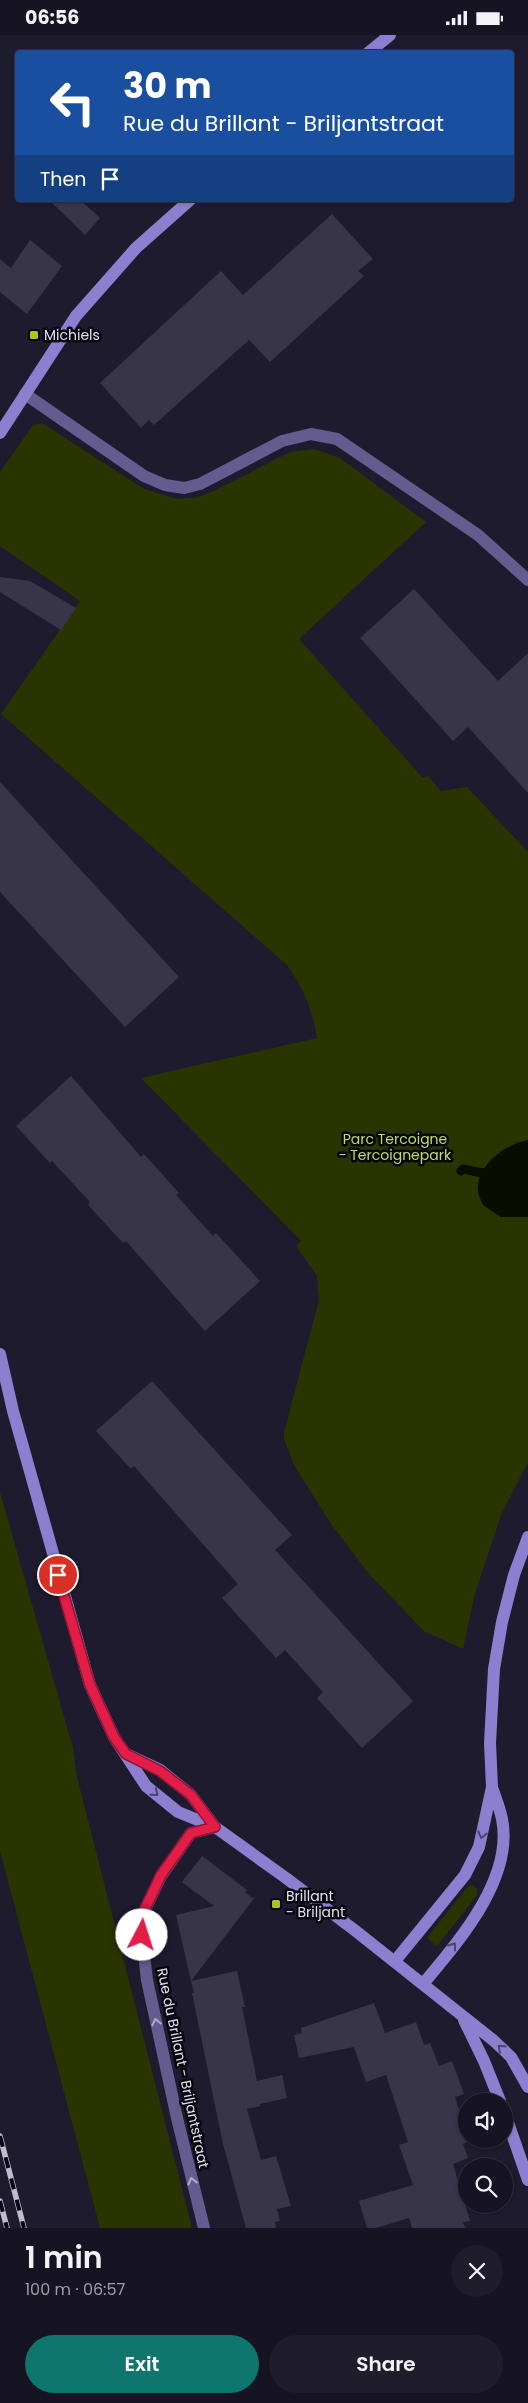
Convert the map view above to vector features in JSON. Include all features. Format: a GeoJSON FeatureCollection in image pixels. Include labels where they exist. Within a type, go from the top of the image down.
{"type":"FeatureCollection","features":[{"type":"Feature","properties":{"kind":"street"},"geometry":{"type":"LineString","coordinates":[[372,50],[390,35]]}},
{"type":"Feature","properties":{"kind":"street"},"geometry":{"type":"LineString","coordinates":[[0,433],[76,316],[136,247],[188,202]]}},
{"type":"Feature","properties":{"kind":"street"},"geometry":{"type":"LineString","coordinates":[[25,394],[144,476],[165,485],[184,488],[200,484],[282,441],[311,434],[337,439],[478,535],[528,580]]}},
{"type":"Feature","properties":{"kind":"street"},"geometry":{"type":"LineString","coordinates":[[0,1354],[21,1439],[90,1685],[114,1737],[146,1786],[178,1812],[215,1827],[395,1961],[511,2057],[528,2087]]}},
{"type":"Feature","properties":{"kind":"street"},"geometry":{"type":"LineString","coordinates":[[423,1984],[483,1904],[498,1871],[502,1845],[502,1821],[492,1787],[490,1743],[494,1669],[502,1622],[514,1575],[528,1537]]}},
{"type":"Feature","properties":{"kind":"street"},"geometry":{"type":"LineString","coordinates":[[126,1754],[160,1771],[191,1795],[215,1827]]}},
{"type":"Feature","properties":{"kind":"street"},"geometry":{"type":"LineString","coordinates":[[395,1961],[465,1875],[479,1847],[492,1787]]}},
{"type":"Feature","properties":{"kind":"street","name":"Rue du Brillant - Briljantstraat"},"geometry":{"type":"LineString","coordinates":[[204,2228],[177,2118],[147,1980],[140,1919],[161,1875],[191,1833],[215,1827]]}},
{"type":"Feature","properties":{"kind":"street"},"geometry":{"type":"LineString","coordinates":[[463,2018],[497,2093]]}},
{"type":"Feature","properties":{"kind":"street"},"geometry":{"type":"LineString","coordinates":[[513,2137],[528,2180]]}},
{"type":"Feature","properties":{"kind":"green space","name":"Parc Tercoigne - Tercoignepark"},"geometry":{"type":"Polygon","coordinates":[[[42,423],[144,489],[177,499],[199,497],[216,490],[290,452],[315,449],[340,458],[426,522],[299,639],[423,778],[428,776],[441,791],[467,787],[528,852],[528,1462],[501,1515],[475,1593],[463,1649],[424,1631],[369,1574],[331,1524],[294,1465],[284,1439],[284,1432],[319,1300],[317,1276],[296,1246],[301,1241],[141,1078],[317,1038],[310,1009],[298,982],[287,965],[1,714],[80,601],[0,546],[0,472],[33,425],[42,423]]]}},
{"type":"Feature","properties":{"kind":"green space"},"geometry":{"type":"Polygon","coordinates":[[[0,1492],[73,1748],[77,1777],[192,2228],[100,2228],[0,1851],[0,1492]]]}},
{"type":"Feature","properties":{"kind":"green space"},"geometry":{"type":"Polygon","coordinates":[[[473,1885],[477,1889],[477,1895],[437,1946],[427,1938],[467,1887],[473,1885]]]}},
{"type":"Feature","properties":{"kind":"shaded area"},"geometry":{"type":"Polygon","coordinates":[[[528,1140],[528,1217],[501,1217],[483,1205],[478,1191],[480,1177],[489,1162],[496,1155],[512,1145],[528,1140]]]}},
{"type":"Feature","properties":{"kind":"building"},"geometry":{"type":"Polygon","coordinates":[[[51,202],[82,202],[100,218],[85,235],[51,202]]]}},
{"type":"Feature","properties":{"kind":"building"},"geometry":{"type":"Polygon","coordinates":[[[332,214],[373,259],[358,271],[364,276],[270,362],[249,340],[154,425],[149,420],[141,428],[100,383],[221,271],[243,295],[332,214]]]}},
{"type":"Feature","properties":{"kind":"building"},"geometry":{"type":"Polygon","coordinates":[[[30,240],[62,266],[27,314],[0,292],[0,259],[11,268],[30,240]]]}},
{"type":"Feature","properties":{"kind":"building"},"geometry":{"type":"Polygon","coordinates":[[[0,577],[30,581],[76,608],[61,630],[0,592],[0,577]]]}},
{"type":"Feature","properties":{"kind":"building"},"geometry":{"type":"Polygon","coordinates":[[[414,589],[498,681],[528,653],[528,793],[468,727],[453,741],[360,638],[414,589]]]}},
{"type":"Feature","properties":{"kind":"building"},"geometry":{"type":"Polygon","coordinates":[[[0,782],[179,977],[125,1027],[0,892],[0,782]]]}},
{"type":"Feature","properties":{"kind":"building"},"geometry":{"type":"Polygon","coordinates":[[[71,1076],[141,1157],[144,1154],[179,1193],[176,1195],[213,1236],[216,1233],[260,1281],[205,1331],[126,1241],[123,1243],[88,1205],[90,1202],[16,1126],[71,1076]]]}},
{"type":"Feature","properties":{"kind":"building"},"geometry":{"type":"Polygon","coordinates":[[[152,1381],[292,1535],[275,1550],[413,1701],[362,1748],[317,1698],[323,1692],[285,1650],[276,1658],[222,1598],[238,1584],[134,1466],[131,1469],[96,1431],[152,1381]]]}},
{"type":"Feature","properties":{"kind":"building"},"geometry":{"type":"Polygon","coordinates":[[[202,1856],[247,1890],[245,1892],[252,1898],[255,1897],[191,1981],[176,1915],[214,1906],[182,1882],[202,1856]]]}},
{"type":"Feature","properties":{"kind":"building"},"geometry":{"type":"Polygon","coordinates":[[[237,1971],[245,2007],[242,2007],[257,2081],[282,2075],[287,2098],[247,2109],[261,2160],[276,2156],[291,2206],[277,2209],[280,2221],[275,2222],[276,2228],[246,2228],[223,2144],[192,1993],[194,1993],[191,1981],[237,1971]]]}},
{"type":"Feature","properties":{"kind":"building"},"geometry":{"type":"Polygon","coordinates":[[[374,2003],[385,2033],[416,2022],[424,2045],[430,2043],[439,2066],[452,2061],[464,2093],[458,2093],[458,2096],[455,2097],[458,2107],[458,2148],[464,2148],[468,2158],[458,2158],[458,2162],[453,2164],[458,2181],[458,2213],[468,2213],[470,2221],[463,2222],[465,2228],[412,2228],[409,2218],[376,2228],[367,2228],[359,2201],[413,2185],[399,2145],[408,2142],[386,2075],[366,2082],[354,2047],[299,2058],[294,2035],[302,2033],[301,2028],[374,2003]]]}},
{"type":"Feature","properties":{"kind":"waterway"},"geometry":{"type":"LineString","coordinates":[[461,1171],[463,1169],[482,1173],[492,1171]]}},
{"type":"Feature","properties":{"kind":"railway"},"geometry":{"type":"LineString","coordinates":[[0,2136],[24,2228]]}},
{"type":"Feature","properties":{"kind":"railway"},"geometry":{"type":"LineString","coordinates":[[0,2201],[7,2228]]}},
{"type":"Feature","properties":{"kind":"place","name":"Michiels"},"geometry":{"type":"Point","coordinates":[34,335]}},
{"type":"Feature","properties":{"kind":"place","name":"Brillant - Briljant"},"geometry":{"type":"Point","coordinates":[276,1904]}},
{"type":"Feature","properties":{"kind":"route"},"geometry":{"type":"LineString","coordinates":[[58,1575],[90,1685],[114,1737],[126,1754],[160,1771],[191,1795],[215,1827],[191,1833],[161,1875],[140,1919],[142,1935]]}}]}
